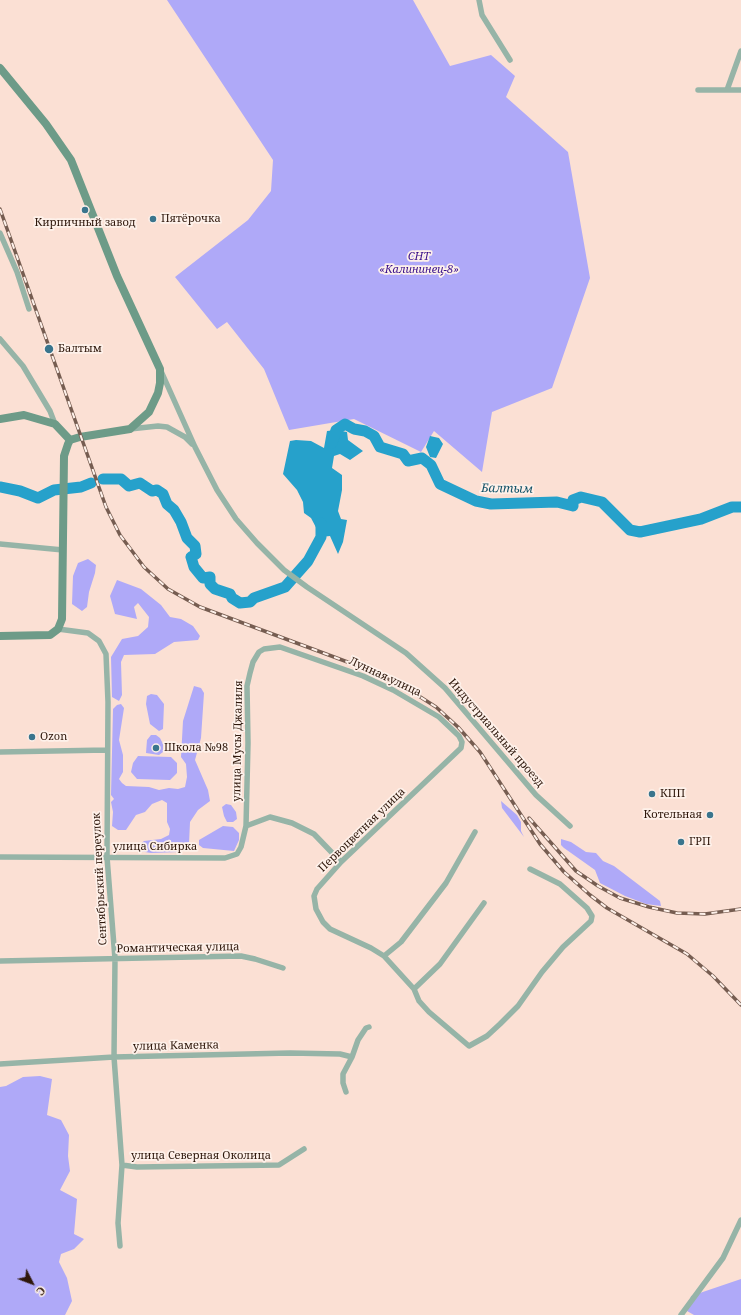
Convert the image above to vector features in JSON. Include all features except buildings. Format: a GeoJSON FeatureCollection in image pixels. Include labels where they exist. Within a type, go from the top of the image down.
{"type":"FeatureCollection","features":[{"type":"Feature","properties":{"kind":"street"},"geometry":{"type":"LineString","coordinates":[[479,0],[482,15],[510,60]]}},
{"type":"Feature","properties":{"kind":"street"},"geometry":{"type":"LineString","coordinates":[[727,90],[741,50]]}},
{"type":"Feature","properties":{"kind":"street"},"geometry":{"type":"LineString","coordinates":[[0,68],[46,124],[71,160],[117,276],[160,369],[160,384],[154,403],[144,418],[130,429]]}},
{"type":"Feature","properties":{"kind":"street"},"geometry":{"type":"LineString","coordinates":[[698,90],[741,90]]}},
{"type":"Feature","properties":{"kind":"street"},"geometry":{"type":"LineString","coordinates":[[0,233],[17,272],[29,309]]}},
{"type":"Feature","properties":{"kind":"street"},"geometry":{"type":"LineString","coordinates":[[0,340],[23,366],[50,411],[55,424],[70,440]]}},
{"type":"Feature","properties":{"kind":"street","name":"Индустриальный проезд"},"geometry":{"type":"LineString","coordinates":[[160,369],[195,447],[217,490],[236,519],[284,570],[406,653],[445,688],[536,796],[570,826]]}},
{"type":"Feature","properties":{"kind":"street"},"geometry":{"type":"LineString","coordinates":[[0,418],[24,415],[55,424]]}},
{"type":"Feature","properties":{"kind":"street"},"geometry":{"type":"LineString","coordinates":[[70,440],[130,429],[158,426],[167,427],[185,436],[195,447]]}},
{"type":"Feature","properties":{"kind":"street"},"geometry":{"type":"LineString","coordinates":[[0,636],[50,635],[58,629],[62,619],[64,456],[70,440]]}},
{"type":"Feature","properties":{"kind":"street"},"geometry":{"type":"LineString","coordinates":[[0,544],[63,550]]}},
{"type":"Feature","properties":{"kind":"street","name":"Сентябрьский переулок"},"geometry":{"type":"LineString","coordinates":[[58,629],[88,633],[99,641],[106,654],[108,700],[107,857],[115,959],[114,1057],[121,1164],[118,1223],[120,1246]]}},
{"type":"Feature","properties":{"kind":"street","name":"Лунная улица"},"geometry":{"type":"LineString","coordinates":[[259,652],[264,649],[280,647],[362,676],[439,717],[452,727],[459,736],[462,742],[461,748]]}},
{"type":"Feature","properties":{"kind":"street","name":"улица Мусы Джалиля"},"geometry":{"type":"LineString","coordinates":[[237,854],[241,847],[246,826],[248,686],[253,662],[259,652]]}},
{"type":"Feature","properties":{"kind":"street","name":"Первоцветная улица"},"geometry":{"type":"LineString","coordinates":[[461,748],[341,862],[317,889],[314,896],[319,916],[330,929],[371,948],[384,956],[414,989],[419,1001],[429,1012],[469,1046],[487,1036],[518,1006],[542,972],[564,946],[587,925],[592,916],[587,908],[560,884],[530,869]]}},
{"type":"Feature","properties":{"kind":"street"},"geometry":{"type":"LineString","coordinates":[[0,752],[107,750]]}},
{"type":"Feature","properties":{"kind":"street"},"geometry":{"type":"LineString","coordinates":[[246,826],[270,817],[292,823],[314,834],[341,862]]}},
{"type":"Feature","properties":{"kind":"street"},"geometry":{"type":"LineString","coordinates":[[384,956],[401,942],[446,883],[475,832]]}},
{"type":"Feature","properties":{"kind":"street","name":"улица Сибирка"},"geometry":{"type":"LineString","coordinates":[[0,857],[226,858],[237,854]]}},
{"type":"Feature","properties":{"kind":"street"},"geometry":{"type":"LineString","coordinates":[[414,989],[440,964],[484,903]]}},
{"type":"Feature","properties":{"kind":"street","name":"Романтическая улица"},"geometry":{"type":"LineString","coordinates":[[0,961],[241,956],[261,960],[283,968]]}},
{"type":"Feature","properties":{"kind":"street"},"geometry":{"type":"LineString","coordinates":[[346,1092],[343,1083],[343,1074],[352,1057],[358,1040],[366,1028],[369,1027]]}},
{"type":"Feature","properties":{"kind":"street","name":"улица Каменка"},"geometry":{"type":"LineString","coordinates":[[0,1064],[114,1057],[290,1053],[340,1054],[352,1057]]}},
{"type":"Feature","properties":{"kind":"street","name":"улица Северная Околица"},"geometry":{"type":"LineString","coordinates":[[121,1164],[137,1168],[275,1166],[288,1160],[304,1149]]}},
{"type":"Feature","properties":{"kind":"street"},"geometry":{"type":"LineString","coordinates":[[681,1315],[723,1258],[741,1220]]}},
{"type":"Feature","properties":{"kind":"green space","name":"СНТ «Калининец-8»"},"geometry":{"type":"Polygon","coordinates":[[[167,0],[413,0],[450,66],[491,55],[515,76],[506,97],[568,152],[590,278],[552,388],[492,412],[482,472],[434,431],[421,452],[354,419],[289,430],[264,369],[227,322],[217,329],[175,277],[248,220],[271,191],[273,160],[167,0]]]}},
{"type":"Feature","properties":{"kind":"green space"},"geometry":{"type":"Polygon","coordinates":[[[88,559],[96,565],[87,607],[82,611],[72,604],[73,576],[78,563],[88,559]]]}},
{"type":"Feature","properties":{"kind":"green space"},"geometry":{"type":"Polygon","coordinates":[[[117,580],[141,589],[161,605],[170,617],[181,619],[193,626],[200,636],[198,640],[174,642],[155,654],[124,655],[121,662],[122,695],[119,701],[112,697],[111,657],[122,639],[138,636],[148,627],[149,617],[138,603],[134,607],[137,619],[115,614],[110,596],[117,580]]]}},
{"type":"Feature","properties":{"kind":"green space"},"geometry":{"type":"Polygon","coordinates":[[[194,686],[201,688],[204,693],[201,738],[195,760],[208,790],[210,801],[198,810],[190,822],[189,844],[179,852],[151,853],[139,851],[138,846],[144,841],[161,839],[169,835],[170,829],[167,822],[167,803],[162,800],[152,804],[145,812],[136,815],[126,830],[118,830],[112,826],[113,812],[111,802],[114,799],[111,795],[113,709],[117,705],[121,704],[124,708],[119,740],[123,755],[123,772],[119,779],[122,783],[126,786],[149,787],[159,790],[169,788],[178,789],[185,787],[187,777],[186,764],[181,757],[183,721],[194,686]]]}},
{"type":"Feature","properties":{"kind":"green space"},"geometry":{"type":"Polygon","coordinates":[[[151,694],[157,695],[164,704],[163,729],[159,731],[150,724],[146,704],[147,696],[151,694]]]}},
{"type":"Feature","properties":{"kind":"green space"},"geometry":{"type":"Polygon","coordinates":[[[151,735],[156,735],[160,738],[163,744],[163,752],[159,755],[146,753],[147,740],[151,735]]]}},
{"type":"Feature","properties":{"kind":"green space"},"geometry":{"type":"Polygon","coordinates":[[[138,756],[171,757],[177,763],[177,773],[170,780],[137,779],[131,772],[133,763],[138,756]]]}},
{"type":"Feature","properties":{"kind":"green space"},"geometry":{"type":"Polygon","coordinates":[[[501,801],[517,815],[521,822],[521,831],[524,837],[502,808],[501,801]]]}},
{"type":"Feature","properties":{"kind":"green space"},"geometry":{"type":"Polygon","coordinates":[[[226,804],[231,805],[236,812],[237,819],[233,822],[227,822],[224,816],[222,807],[226,804]]]}},
{"type":"Feature","properties":{"kind":"green space"},"geometry":{"type":"Polygon","coordinates":[[[223,826],[233,827],[239,833],[239,840],[234,851],[203,848],[199,845],[199,840],[223,826]]]}},
{"type":"Feature","properties":{"kind":"green space"},"geometry":{"type":"Polygon","coordinates":[[[561,839],[571,842],[586,852],[596,853],[603,861],[614,866],[660,901],[661,906],[646,904],[625,896],[600,883],[595,870],[564,848],[561,845],[561,839]]]}},
{"type":"Feature","properties":{"kind":"green space"},"geometry":{"type":"Polygon","coordinates":[[[40,1076],[52,1079],[47,1115],[61,1120],[69,1135],[68,1156],[70,1171],[60,1190],[77,1199],[74,1234],[84,1239],[74,1249],[61,1254],[59,1262],[67,1278],[72,1301],[65,1315],[0,1315],[0,1087],[6,1086],[23,1077],[40,1076]]]}},
{"type":"Feature","properties":{"kind":"green space"},"geometry":{"type":"Polygon","coordinates":[[[741,1279],[741,1315],[694,1315],[687,1311],[691,1296],[741,1279]]]}},
{"type":"Feature","properties":{"kind":"water"},"geometry":{"type":"Polygon","coordinates":[[[336,430],[347,432],[348,440],[363,451],[350,460],[340,454],[334,456],[332,468],[342,475],[342,490],[338,511],[341,519],[347,520],[343,542],[338,554],[330,536],[321,537],[311,518],[304,513],[303,502],[297,490],[283,474],[290,441],[311,441],[324,448],[327,431],[336,430]]]}},
{"type":"Feature","properties":{"kind":"water"},"geometry":{"type":"Polygon","coordinates":[[[430,436],[439,438],[443,444],[436,458],[430,457],[426,447],[430,436]]]}},
{"type":"Feature","properties":{"kind":"waterway","name":"Балтым"},"geometry":{"type":"LineString","coordinates":[[332,443],[336,430],[345,424],[374,436],[380,447],[403,454],[408,461],[422,458],[431,465],[440,484],[476,501],[491,504],[557,502],[573,506],[573,500],[581,497],[602,502],[630,530],[640,532],[701,519],[732,507],[741,507]]}},
{"type":"Feature","properties":{"kind":"waterway","name":"Балтым"},"geometry":{"type":"LineString","coordinates":[[103,479],[121,479],[129,486],[140,483],[152,491],[157,490],[163,494],[167,504],[174,510],[181,522],[187,538],[195,546],[196,554],[191,557],[194,567],[203,578],[210,577],[210,584],[215,589],[230,594],[232,598],[240,603],[250,602],[254,598],[285,587],[308,561],[321,537],[321,523]]}},
{"type":"Feature","properties":{"kind":"waterway","name":"Балтым"},"geometry":{"type":"LineString","coordinates":[[0,487],[20,491],[38,498],[54,490],[81,487],[91,483]]}},
{"type":"Feature","properties":{"kind":"railway"},"geometry":{"type":"LineString","coordinates":[[0,209],[106,507],[120,535],[144,567],[168,589],[200,607],[377,673],[411,691],[436,707],[458,727],[480,752],[540,844],[564,872],[607,908],[687,954],[713,976],[741,1005]]}},
{"type":"Feature","properties":{"kind":"railway"},"geometry":{"type":"LineString","coordinates":[[529,818],[576,871],[598,886],[620,898],[649,907],[677,913],[705,914],[741,909]]}},
{"type":"Feature","properties":{"kind":"place","name":"Кирпичный завод"},"geometry":{"type":"Point","coordinates":[85,210]}},
{"type":"Feature","properties":{"kind":"place","name":"Пятёрочка"},"geometry":{"type":"Point","coordinates":[153,219]}},
{"type":"Feature","properties":{"kind":"place","name":"Балтым"},"geometry":{"type":"Point","coordinates":[49,349]}},
{"type":"Feature","properties":{"kind":"place","name":"Ozon"},"geometry":{"type":"Point","coordinates":[32,737]}},
{"type":"Feature","properties":{"kind":"place","name":"Школа №98"},"geometry":{"type":"Point","coordinates":[156,748]}},
{"type":"Feature","properties":{"kind":"place","name":"КПП"},"geometry":{"type":"Point","coordinates":[652,794]}},
{"type":"Feature","properties":{"kind":"place","name":"Котельная"},"geometry":{"type":"Point","coordinates":[710,815]}},
{"type":"Feature","properties":{"kind":"place","name":"ГРП"},"geometry":{"type":"Point","coordinates":[681,842]}}]}
